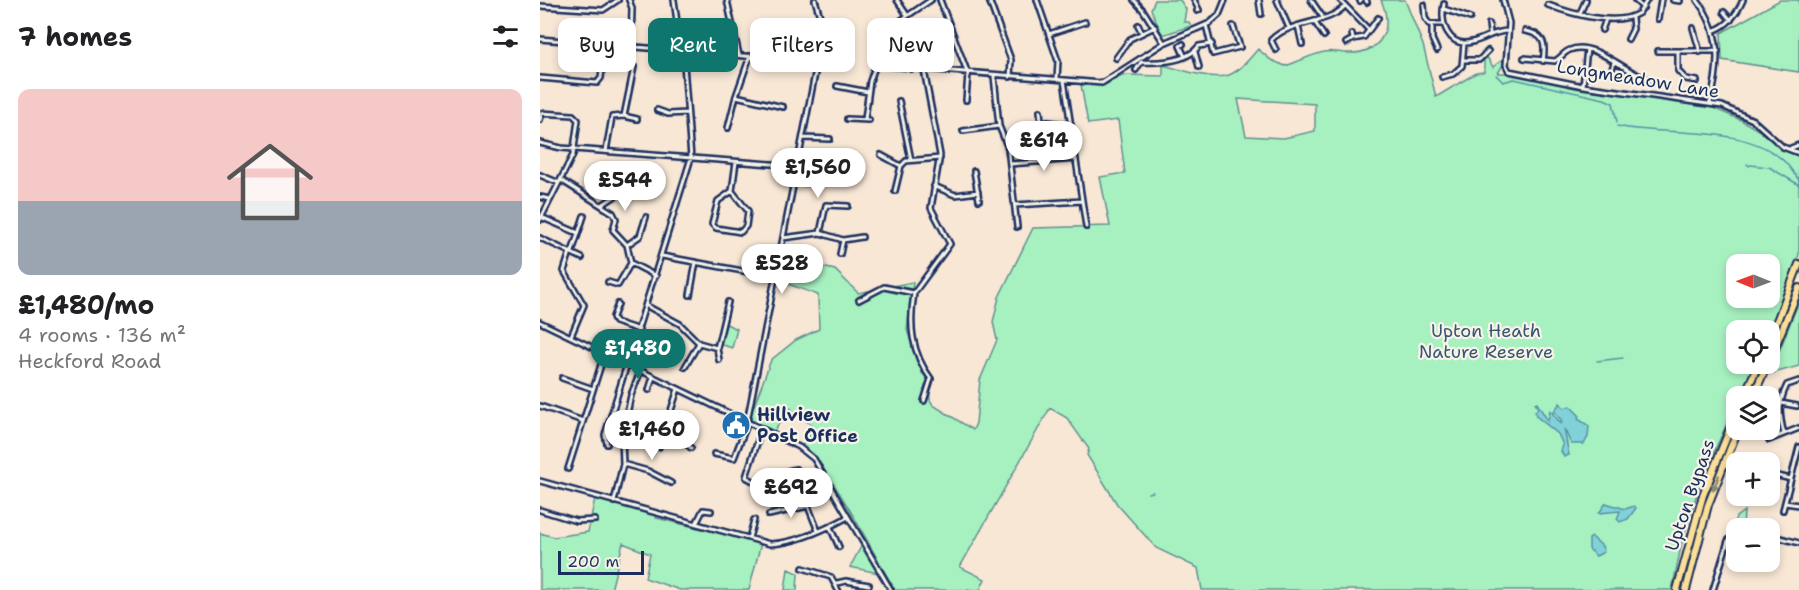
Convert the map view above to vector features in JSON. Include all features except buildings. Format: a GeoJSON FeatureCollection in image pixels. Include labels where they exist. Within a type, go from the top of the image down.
{"type":"FeatureCollection","features":[{"type":"Feature","properties":{"kind":"highway"},"geometry":{"type":"LineString","coordinates":[[1793,281],[1799,258]]}},
{"type":"Feature","properties":{"kind":"highway"},"geometry":{"type":"LineString","coordinates":[[1778,320],[1799,264]]}},
{"type":"Feature","properties":{"kind":"highway"},"geometry":{"type":"LineString","coordinates":[[1780,335],[1799,288]]}},
{"type":"Feature","properties":{"kind":"highway","name":"Upton Bypass"},"geometry":{"type":"LineString","coordinates":[[1676,590],[1703,495],[1726,439]]}},
{"type":"Feature","properties":{"kind":"highway","name":"Upton Bypass"},"geometry":{"type":"LineString","coordinates":[[1687,590],[1689,571],[1708,505],[1734,440]]}},
{"type":"Feature","properties":{"kind":"street"},"geometry":{"type":"LineString","coordinates":[[568,8],[569,0]]}},
{"type":"Feature","properties":{"kind":"street"},"geometry":{"type":"LineString","coordinates":[[540,6],[603,10],[618,0]]}},
{"type":"Feature","properties":{"kind":"street"},"geometry":{"type":"LineString","coordinates":[[629,0],[632,18]]}},
{"type":"Feature","properties":{"kind":"street"},"geometry":{"type":"LineString","coordinates":[[674,0],[677,18]]}},
{"type":"Feature","properties":{"kind":"street"},"geometry":{"type":"LineString","coordinates":[[727,0],[739,55],[750,56],[728,128]]}},
{"type":"Feature","properties":{"kind":"street"},"geometry":{"type":"LineString","coordinates":[[714,454],[730,459],[736,455],[746,427],[745,420],[803,138],[822,31],[815,0]]}},
{"type":"Feature","properties":{"kind":"street"},"geometry":{"type":"LineString","coordinates":[[897,0],[907,15]]}},
{"type":"Feature","properties":{"kind":"street"},"geometry":{"type":"LineString","coordinates":[[903,18],[931,0]]}},
{"type":"Feature","properties":{"kind":"street"},"geometry":{"type":"LineString","coordinates":[[940,0],[968,74],[966,100]]}},
{"type":"Feature","properties":{"kind":"street"},"geometry":{"type":"LineString","coordinates":[[989,0],[1011,60],[1010,76]]}},
{"type":"Feature","properties":{"kind":"street"},"geometry":{"type":"LineString","coordinates":[[1037,0],[1058,61],[1057,80]]}},
{"type":"Feature","properties":{"kind":"street"},"geometry":{"type":"LineString","coordinates":[[1134,0],[1164,43]]}},
{"type":"Feature","properties":{"kind":"street"},"geometry":{"type":"LineString","coordinates":[[1194,0],[1199,10]]}},
{"type":"Feature","properties":{"kind":"street"},"geometry":{"type":"LineString","coordinates":[[946,72],[1093,84],[1104,82],[1164,43],[1206,25],[1218,15],[1225,0]]}},
{"type":"Feature","properties":{"kind":"street"},"geometry":{"type":"LineString","coordinates":[[1259,0],[1263,7],[1261,14]]}},
{"type":"Feature","properties":{"kind":"street"},"geometry":{"type":"LineString","coordinates":[[1277,0],[1289,28]]}},
{"type":"Feature","properties":{"kind":"street"},"geometry":{"type":"LineString","coordinates":[[1311,0],[1322,17]]}},
{"type":"Feature","properties":{"kind":"street"},"geometry":{"type":"LineString","coordinates":[[1340,0],[1344,7],[1369,30]]}},
{"type":"Feature","properties":{"kind":"street"},"geometry":{"type":"LineString","coordinates":[[1470,18],[1444,7],[1442,24],[1450,37],[1464,43],[1474,42],[1490,33],[1509,31],[1503,0]]}},
{"type":"Feature","properties":{"kind":"street"},"geometry":{"type":"LineString","coordinates":[[1580,13],[1586,0]]}},
{"type":"Feature","properties":{"kind":"street"},"geometry":{"type":"LineString","coordinates":[[1635,0],[1642,8]]}},
{"type":"Feature","properties":{"kind":"street"},"geometry":{"type":"LineString","coordinates":[[1548,5],[1606,19],[1631,18],[1647,0]]}},
{"type":"Feature","properties":{"kind":"street"},"geometry":{"type":"LineString","coordinates":[[1659,19],[1661,0]]}},
{"type":"Feature","properties":{"kind":"street"},"geometry":{"type":"LineString","coordinates":[[1673,0],[1680,1]]}},
{"type":"Feature","properties":{"kind":"street"},"geometry":{"type":"LineString","coordinates":[[1714,30],[1731,20],[1743,0]]}},
{"type":"Feature","properties":{"kind":"street"},"geometry":{"type":"LineString","coordinates":[[1699,1],[1714,30],[1718,51],[1710,103]]}},
{"type":"Feature","properties":{"kind":"street"},"geometry":{"type":"LineString","coordinates":[[1424,5],[1426,21],[1432,26]]}},
{"type":"Feature","properties":{"kind":"street"},"geometry":{"type":"LineString","coordinates":[[1276,50],[1269,39],[1278,32],[1334,15],[1344,7]]}},
{"type":"Feature","properties":{"kind":"street"},"geometry":{"type":"LineString","coordinates":[[1724,12],[1731,20]]}},
{"type":"Feature","properties":{"kind":"street"},"geometry":{"type":"LineString","coordinates":[[1346,43],[1364,37],[1378,18]]}},
{"type":"Feature","properties":{"kind":"street"},"geometry":{"type":"LineString","coordinates":[[1628,39],[1633,29],[1631,18]]}},
{"type":"Feature","properties":{"kind":"street"},"geometry":{"type":"LineString","coordinates":[[1602,30],[1606,19]]}},
{"type":"Feature","properties":{"kind":"street"},"geometry":{"type":"LineString","coordinates":[[1314,21],[1324,38],[1328,34]]}},
{"type":"Feature","properties":{"kind":"street"},"geometry":{"type":"LineString","coordinates":[[1049,34],[1085,22]]}},
{"type":"Feature","properties":{"kind":"street"},"geometry":{"type":"LineString","coordinates":[[1432,26],[1442,24]]}},
{"type":"Feature","properties":{"kind":"street"},"geometry":{"type":"LineString","coordinates":[[1489,24],[1490,33]]}},
{"type":"Feature","properties":{"kind":"street"},"geometry":{"type":"LineString","coordinates":[[1138,25],[1142,33]]}},
{"type":"Feature","properties":{"kind":"street"},"geometry":{"type":"LineString","coordinates":[[1206,25],[1212,44],[1213,60]]}},
{"type":"Feature","properties":{"kind":"street"},"geometry":{"type":"LineString","coordinates":[[1213,54],[1240,47],[1233,26]]}},
{"type":"Feature","properties":{"kind":"street"},"geometry":{"type":"LineString","coordinates":[[1298,26],[1302,45]]}},
{"type":"Feature","properties":{"kind":"street"},"geometry":{"type":"LineString","coordinates":[[1432,26],[1432,39],[1437,50]]}},
{"type":"Feature","properties":{"kind":"street"},"geometry":{"type":"LineString","coordinates":[[1113,52],[1117,57],[1125,49],[1130,39],[1155,27]]}},
{"type":"Feature","properties":{"kind":"street"},"geometry":{"type":"LineString","coordinates":[[1236,31],[1242,28]]}},
{"type":"Feature","properties":{"kind":"street"},"geometry":{"type":"LineString","coordinates":[[1693,28],[1700,51]]}},
{"type":"Feature","properties":{"kind":"street","name":"Longmeadow Lane"},"geometry":{"type":"LineString","coordinates":[[1509,31],[1507,68],[1513,72],[1583,86],[1710,103],[1753,120],[1783,147],[1799,153]]}},
{"type":"Feature","properties":{"kind":"street"},"geometry":{"type":"LineString","coordinates":[[1525,31],[1537,34],[1543,39],[1545,44],[1543,61]]}},
{"type":"Feature","properties":{"kind":"street"},"geometry":{"type":"LineString","coordinates":[[1352,34],[1353,39]]}},
{"type":"Feature","properties":{"kind":"street"},"geometry":{"type":"LineString","coordinates":[[540,39],[558,40]]}},
{"type":"Feature","properties":{"kind":"street"},"geometry":{"type":"LineString","coordinates":[[1442,77],[1457,72],[1463,60],[1464,43]]}},
{"type":"Feature","properties":{"kind":"street"},"geometry":{"type":"LineString","coordinates":[[1183,44],[1180,46],[1185,57]]}},
{"type":"Feature","properties":{"kind":"street"},"geometry":{"type":"LineString","coordinates":[[1136,70],[1141,62],[1158,62],[1185,57],[1195,52],[1199,46],[1212,44]]}},
{"type":"Feature","properties":{"kind":"street"},"geometry":{"type":"LineString","coordinates":[[1524,58],[1555,61],[1575,48],[1587,50],[1624,64],[1638,76],[1648,78]]}},
{"type":"Feature","properties":{"kind":"street"},"geometry":{"type":"LineString","coordinates":[[1583,86],[1587,50]]}},
{"type":"Feature","properties":{"kind":"street"},"geometry":{"type":"LineString","coordinates":[[1463,60],[1479,60],[1488,51]]}},
{"type":"Feature","properties":{"kind":"street"},"geometry":{"type":"LineString","coordinates":[[1658,51],[1718,51]]}},
{"type":"Feature","properties":{"kind":"street"},"geometry":{"type":"LineString","coordinates":[[1678,51],[1678,71],[1686,79],[1697,81]]}},
{"type":"Feature","properties":{"kind":"street"},"geometry":{"type":"LineString","coordinates":[[1195,52],[1198,67]]}},
{"type":"Feature","properties":{"kind":"street"},"geometry":{"type":"LineString","coordinates":[[1158,57],[1158,62]]}},
{"type":"Feature","properties":{"kind":"street"},"geometry":{"type":"LineString","coordinates":[[1611,73],[1614,62]]}},
{"type":"Feature","properties":{"kind":"street"},"geometry":{"type":"LineString","coordinates":[[540,78],[597,83],[602,72]]}},
{"type":"Feature","properties":{"kind":"street"},"geometry":{"type":"LineString","coordinates":[[624,116],[633,72]]}},
{"type":"Feature","properties":{"kind":"street"},"geometry":{"type":"LineString","coordinates":[[607,444],[605,435],[691,158],[684,72]]}},
{"type":"Feature","properties":{"kind":"street"},"geometry":{"type":"LineString","coordinates":[[847,118],[867,120],[868,92],[874,72]]}},
{"type":"Feature","properties":{"kind":"street"},"geometry":{"type":"LineString","coordinates":[[924,72],[940,158],[933,186],[931,208],[950,244],[914,293],[910,331],[920,364],[931,379],[924,401]]}},
{"type":"Feature","properties":{"kind":"street"},"geometry":{"type":"LineString","coordinates":[[994,76],[999,126],[1008,148],[1017,227]]}},
{"type":"Feature","properties":{"kind":"street"},"geometry":{"type":"LineString","coordinates":[[1064,80],[1086,226]]}},
{"type":"Feature","properties":{"kind":"street"},"geometry":{"type":"LineString","coordinates":[[837,86],[868,92]]}},
{"type":"Feature","properties":{"kind":"street"},"geometry":{"type":"LineString","coordinates":[[736,96],[783,107]]}},
{"type":"Feature","properties":{"kind":"street"},"geometry":{"type":"LineString","coordinates":[[899,101],[910,160]]}},
{"type":"Feature","properties":{"kind":"street"},"geometry":{"type":"LineString","coordinates":[[657,110],[668,114],[687,112]]}},
{"type":"Feature","properties":{"kind":"street"},"geometry":{"type":"LineString","coordinates":[[1040,111],[1041,121],[1071,125]]}},
{"type":"Feature","properties":{"kind":"street"},"geometry":{"type":"LineString","coordinates":[[540,120],[541,113],[576,117],[574,148],[541,218],[578,233]]}},
{"type":"Feature","properties":{"kind":"street"},"geometry":{"type":"LineString","coordinates":[[606,151],[612,117],[637,118]]}},
{"type":"Feature","properties":{"kind":"street"},"geometry":{"type":"LineString","coordinates":[[963,131],[999,126]]}},
{"type":"Feature","properties":{"kind":"street"},"geometry":{"type":"LineString","coordinates":[[803,138],[830,139]]}},
{"type":"Feature","properties":{"kind":"street"},"geometry":{"type":"LineString","coordinates":[[540,143],[606,151],[797,166]]}},
{"type":"Feature","properties":{"kind":"street"},"geometry":{"type":"LineString","coordinates":[[1789,149],[1799,145]]}},
{"type":"Feature","properties":{"kind":"street"},"geometry":{"type":"LineString","coordinates":[[881,155],[901,166]]}},
{"type":"Feature","properties":{"kind":"street"},"geometry":{"type":"LineString","coordinates":[[895,191],[901,166],[910,160],[940,158]]}},
{"type":"Feature","properties":{"kind":"street"},"geometry":{"type":"LineString","coordinates":[[1010,164],[1076,159]]}},
{"type":"Feature","properties":{"kind":"street"},"geometry":{"type":"LineString","coordinates":[[732,191],[718,201],[712,224],[716,228],[741,232],[746,226],[748,211],[732,191],[736,162]]}},
{"type":"Feature","properties":{"kind":"street"},"geometry":{"type":"LineString","coordinates":[[794,182],[808,183],[824,170],[850,170]]}},
{"type":"Feature","properties":{"kind":"street"},"geometry":{"type":"LineString","coordinates":[[974,171],[978,200]]}},
{"type":"Feature","properties":{"kind":"street"},"geometry":{"type":"LineString","coordinates":[[540,175],[560,181],[602,205],[616,216],[613,231],[627,245],[631,263],[618,285],[608,282]]}},
{"type":"Feature","properties":{"kind":"street"},"geometry":{"type":"LineString","coordinates":[[933,186],[955,195],[978,192]]}},
{"type":"Feature","properties":{"kind":"street"},"geometry":{"type":"LineString","coordinates":[[602,205],[623,191]]}},
{"type":"Feature","properties":{"kind":"street"},"geometry":{"type":"LineString","coordinates":[[540,197],[551,199]]}},
{"type":"Feature","properties":{"kind":"street"},"geometry":{"type":"LineString","coordinates":[[1015,205],[1082,201]]}},
{"type":"Feature","properties":{"kind":"street"},"geometry":{"type":"LineString","coordinates":[[820,233],[826,205],[848,206]]}},
{"type":"Feature","properties":{"kind":"street"},"geometry":{"type":"LineString","coordinates":[[571,336],[584,305],[564,271],[584,216]]}},
{"type":"Feature","properties":{"kind":"street"},"geometry":{"type":"LineString","coordinates":[[627,245],[640,236],[646,217]]}},
{"type":"Feature","properties":{"kind":"street"},"geometry":{"type":"LineString","coordinates":[[783,238],[820,233],[843,240],[862,237]]}},
{"type":"Feature","properties":{"kind":"street"},"geometry":{"type":"LineString","coordinates":[[540,238],[582,258]]}},
{"type":"Feature","properties":{"kind":"street"},"geometry":{"type":"LineString","coordinates":[[840,254],[843,240]]}},
{"type":"Feature","properties":{"kind":"street"},"geometry":{"type":"LineString","coordinates":[[662,256],[775,277]]}},
{"type":"Feature","properties":{"kind":"street"},"geometry":{"type":"LineString","coordinates":[[690,295],[696,262]]}},
{"type":"Feature","properties":{"kind":"street"},"geometry":{"type":"LineString","coordinates":[[631,263],[656,276]]}},
{"type":"Feature","properties":{"kind":"street"},"geometry":{"type":"LineString","coordinates":[[859,300],[884,287],[914,293]]}},
{"type":"Feature","properties":{"kind":"street"},"geometry":{"type":"LineString","coordinates":[[719,360],[717,348],[728,302]]}},
{"type":"Feature","properties":{"kind":"street"},"geometry":{"type":"LineString","coordinates":[[618,304],[613,317],[615,322],[639,330]]}},
{"type":"Feature","properties":{"kind":"street"},"geometry":{"type":"LineString","coordinates":[[646,306],[680,324],[699,343],[717,348]]}},
{"type":"Feature","properties":{"kind":"street"},"geometry":{"type":"LineString","coordinates":[[540,322],[800,447],[814,459],[891,590]]}},
{"type":"Feature","properties":{"kind":"street"},"geometry":{"type":"LineString","coordinates":[[685,368],[699,343]]}},
{"type":"Feature","properties":{"kind":"street"},"geometry":{"type":"LineString","coordinates":[[568,469],[605,352]]}},
{"type":"Feature","properties":{"kind":"street"},"geometry":{"type":"LineString","coordinates":[[614,502],[623,464],[622,438],[631,395],[640,370]]}},
{"type":"Feature","properties":{"kind":"street"},"geometry":{"type":"LineString","coordinates":[[649,390],[653,377]]}},
{"type":"Feature","properties":{"kind":"street"},"geometry":{"type":"LineString","coordinates":[[562,378],[593,389]]}},
{"type":"Feature","properties":{"kind":"street"},"geometry":{"type":"LineString","coordinates":[[1797,406],[1780,403],[1787,385],[1799,381]]}},
{"type":"Feature","properties":{"kind":"street"},"geometry":{"type":"LineString","coordinates":[[659,445],[678,389]]}},
{"type":"Feature","properties":{"kind":"street"},"geometry":{"type":"LineString","coordinates":[[540,406],[583,421]]}},
{"type":"Feature","properties":{"kind":"street"},"geometry":{"type":"LineString","coordinates":[[1780,420],[1784,434]]}},
{"type":"Feature","properties":{"kind":"street"},"geometry":{"type":"LineString","coordinates":[[667,421],[680,427],[685,444],[692,448]]}},
{"type":"Feature","properties":{"kind":"street"},"geometry":{"type":"LineString","coordinates":[[755,482],[746,477],[762,428]]}},
{"type":"Feature","properties":{"kind":"street"},"geometry":{"type":"LineString","coordinates":[[1780,436],[1799,428]]}},
{"type":"Feature","properties":{"kind":"street"},"geometry":{"type":"LineString","coordinates":[[1783,510],[1799,447]]}},
{"type":"Feature","properties":{"kind":"street"},"geometry":{"type":"LineString","coordinates":[[623,464],[648,471],[671,483]]}},
{"type":"Feature","properties":{"kind":"street"},"geometry":{"type":"LineString","coordinates":[[788,471],[796,469],[810,489],[808,506],[818,531]]}},
{"type":"Feature","properties":{"kind":"street"},"geometry":{"type":"LineString","coordinates":[[1780,476],[1791,479]]}},
{"type":"Feature","properties":{"kind":"street"},"geometry":{"type":"LineString","coordinates":[[540,481],[749,538],[780,544],[830,527],[848,517]]}},
{"type":"Feature","properties":{"kind":"street"},"geometry":{"type":"LineString","coordinates":[[1785,503],[1799,505]]}},
{"type":"Feature","properties":{"kind":"street"},"geometry":{"type":"LineString","coordinates":[[769,515],[808,506]]}},
{"type":"Feature","properties":{"kind":"street"},"geometry":{"type":"LineString","coordinates":[[540,510],[576,521],[595,520]]}},
{"type":"Feature","properties":{"kind":"street"},"geometry":{"type":"LineString","coordinates":[[696,524],[703,510],[711,512]]}},
{"type":"Feature","properties":{"kind":"street"},"geometry":{"type":"LineString","coordinates":[[749,538],[754,520]]}},
{"type":"Feature","properties":{"kind":"street"},"geometry":{"type":"LineString","coordinates":[[830,527],[838,547]]}},
{"type":"Feature","properties":{"kind":"street"},"geometry":{"type":"LineString","coordinates":[[1780,538],[1799,543]]}},
{"type":"Feature","properties":{"kind":"street"},"geometry":{"type":"LineString","coordinates":[[1713,590],[1726,548]]}},
{"type":"Feature","properties":{"kind":"street"},"geometry":{"type":"LineString","coordinates":[[803,568],[831,576],[838,590]]}},
{"type":"Feature","properties":{"kind":"street"},"geometry":{"type":"LineString","coordinates":[[837,584],[846,581],[869,585]]}},
{"type":"Feature","properties":{"kind":"green space"},"geometry":{"type":"Polygon","coordinates":[[[1155,0],[1180,0],[1186,9],[1184,22],[1189,22],[1191,26],[1162,35],[1151,9],[1155,0]]]}},
{"type":"Feature","properties":{"kind":"green space","name":"Upton Heath Nature Reserve"},"geometry":{"type":"Polygon","coordinates":[[[1381,0],[1405,0],[1423,45],[1436,97],[1476,73],[1484,72],[1484,60],[1487,57],[1493,67],[1503,59],[1503,65],[1498,73],[1510,73],[1606,92],[1706,105],[1741,120],[1765,134],[1780,147],[1799,155],[1799,254],[1786,295],[1775,320],[1726,320],[1726,374],[1750,374],[1745,386],[1726,386],[1726,426],[1702,478],[1682,542],[1672,590],[1202,590],[1198,568],[1156,548],[1117,504],[1087,455],[1089,449],[1067,418],[1050,408],[960,567],[985,579],[980,590],[895,590],[840,493],[802,446],[815,428],[790,408],[774,431],[749,419],[771,360],[796,340],[819,329],[818,295],[780,281],[787,259],[835,270],[858,293],[913,282],[907,330],[922,373],[929,380],[930,400],[933,405],[973,430],[976,423],[980,380],[997,340],[993,322],[999,297],[1033,228],[1110,226],[1100,177],[1125,173],[1118,120],[1088,124],[1081,85],[1106,84],[1124,75],[1163,76],[1163,65],[1215,77],[1229,75],[1245,64],[1258,49],[1271,60],[1285,66],[1324,52],[1359,52],[1369,49],[1382,38],[1386,21],[1381,0]],[[1238,99],[1246,136],[1284,138],[1315,131],[1315,104],[1238,99]]]}},
{"type":"Feature","properties":{"kind":"green space"},"geometry":{"type":"Polygon","coordinates":[[[1780,0],[1799,0],[1799,72],[1722,60],[1721,33],[1780,0]]]}},
{"type":"Feature","properties":{"kind":"green space"},"geometry":{"type":"Polygon","coordinates":[[[1799,301],[1799,366],[1780,371],[1780,349],[1799,301]]]}},
{"type":"Feature","properties":{"kind":"green space"},"geometry":{"type":"Polygon","coordinates":[[[724,323],[737,329],[732,348],[720,344],[724,323]]]}},
{"type":"Feature","properties":{"kind":"green space"},"geometry":{"type":"Polygon","coordinates":[[[595,498],[656,515],[656,518],[761,543],[749,590],[680,590],[645,578],[650,554],[623,543],[611,590],[540,590],[540,533],[554,537],[588,532],[595,498]]]}},
{"type":"Feature","properties":{"kind":"green space"},"geometry":{"type":"Polygon","coordinates":[[[1744,511],[1744,518],[1736,517],[1744,511]]]}},
{"type":"Feature","properties":{"kind":"green space"},"geometry":{"type":"Polygon","coordinates":[[[862,545],[878,573],[850,567],[862,545]]]}},
{"type":"Feature","properties":{"kind":"green space"},"geometry":{"type":"Polygon","coordinates":[[[788,569],[798,573],[797,590],[785,590],[788,569]]]}},
{"type":"Feature","properties":{"kind":"water"},"geometry":{"type":"Polygon","coordinates":[[[1535,403],[1548,421],[1550,410],[1561,424],[1562,421],[1554,411],[1560,403],[1564,408],[1570,406],[1579,415],[1578,419],[1589,426],[1588,437],[1584,444],[1571,444],[1564,428],[1569,455],[1564,457],[1561,451],[1563,445],[1558,434],[1536,416],[1535,412],[1538,409],[1535,403]]]}},
{"type":"Feature","properties":{"kind":"water"},"geometry":{"type":"Polygon","coordinates":[[[1606,503],[1625,509],[1634,506],[1636,508],[1628,519],[1620,522],[1617,519],[1620,511],[1599,513],[1606,503]]]}},
{"type":"Feature","properties":{"kind":"water"},"geometry":{"type":"Polygon","coordinates":[[[1592,537],[1602,546],[1604,552],[1596,556],[1589,549],[1589,539],[1592,537]]]}},
{"type":"Feature","properties":{"kind":"waterway"},"geometry":{"type":"LineString","coordinates":[[1496,75],[1503,82],[1514,79],[1604,99],[1613,103],[1617,122]]}},
{"type":"Feature","properties":{"kind":"waterway"},"geometry":{"type":"LineString","coordinates":[[1617,126],[1727,136],[1749,141],[1785,162],[1799,180]]}},
{"type":"Feature","properties":{"kind":"waterway"},"geometry":{"type":"LineString","coordinates":[[1750,165],[1769,167],[1799,185]]}},
{"type":"Feature","properties":{"kind":"waterway"},"geometry":{"type":"LineString","coordinates":[[1597,361],[1623,358]]}},
{"type":"Feature","properties":{"kind":"waterway"},"geometry":{"type":"LineString","coordinates":[[1148,493],[1153,492]]}},
{"type":"Feature","properties":{"kind":"place","name":"Hillview Post Office"},"geometry":{"type":"Point","coordinates":[736,425]}}]}
